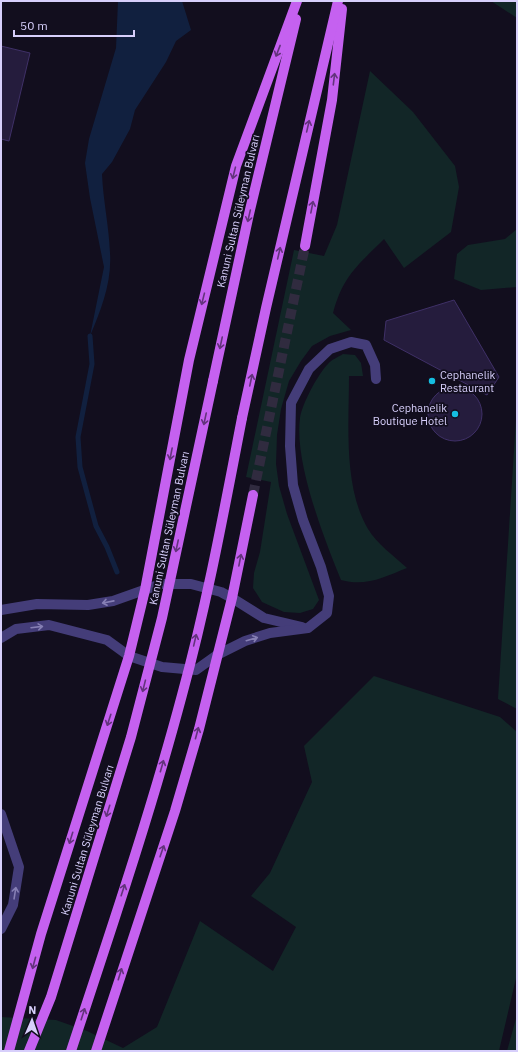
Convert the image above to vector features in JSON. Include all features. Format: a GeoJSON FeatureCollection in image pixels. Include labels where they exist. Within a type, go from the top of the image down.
{"type":"FeatureCollection","features":[{"type":"Feature","properties":{"kind":"main road","name":"Kanuni Sultan Süleyman Bulvarı"},"geometry":{"type":"LineString","coordinates":[[29,1051],[51,996],[131,737],[162,618],[249,214],[298,1]]}},
{"type":"Feature","properties":{"kind":"main road"},"geometry":{"type":"LineString","coordinates":[[9,1051],[41,934],[129,656],[145,590],[188,360],[236,166],[298,1]]}},
{"type":"Feature","properties":{"kind":"main road"},"geometry":{"type":"LineString","coordinates":[[71,1051],[150,808],[182,694],[213,564],[242,418],[266,308],[338,1]]}},
{"type":"Feature","properties":{"kind":"main road"},"geometry":{"type":"LineString","coordinates":[[304,246],[332,100],[343,1]]}},
{"type":"Feature","properties":{"kind":"main road"},"geometry":{"type":"LineString","coordinates":[[96,1051],[175,811],[232,598],[253,495]]}},
{"type":"Feature","properties":{"kind":"street"},"geometry":{"type":"LineString","coordinates":[[1,638],[16,629],[49,625],[107,640],[129,656],[162,667],[196,670],[217,655],[245,641],[270,634],[308,628],[327,613],[329,596],[321,567],[303,520],[293,485],[290,446],[291,403],[309,369],[330,349],[351,342],[366,345],[375,365],[376,379]]}},
{"type":"Feature","properties":{"kind":"street"},"geometry":{"type":"LineString","coordinates":[[1,610],[37,604],[88,605],[113,601],[161,584],[191,584],[222,592],[264,618],[308,628]]}},
{"type":"Feature","properties":{"kind":"street"},"geometry":{"type":"LineString","coordinates":[[1,814],[19,867],[13,905],[1,929]]}},
{"type":"Feature","properties":{"kind":"green space"},"geometry":{"type":"Polygon","coordinates":[[[491,1],[517,1],[517,18],[491,1]]]}},
{"type":"Feature","properties":{"kind":"green space"},"geometry":{"type":"Polygon","coordinates":[[[370,71],[413,112],[455,166],[459,187],[451,232],[404,268],[384,239],[352,272],[341,290],[333,313],[351,330],[330,336],[312,346],[289,381],[281,409],[277,435],[276,464],[279,486],[287,514],[319,600],[313,609],[300,613],[284,612],[262,602],[253,588],[254,573],[260,552],[271,482],[246,477],[294,250],[324,256],[337,225],[370,71]]]}},
{"type":"Feature","properties":{"kind":"green space"},"geometry":{"type":"Polygon","coordinates":[[[517,229],[517,287],[481,290],[454,279],[457,254],[468,245],[505,239],[517,229]]]}},
{"type":"Feature","properties":{"kind":"green space"},"geometry":{"type":"Polygon","coordinates":[[[343,354],[355,355],[361,363],[363,376],[349,376],[348,434],[354,494],[368,529],[381,545],[407,568],[383,578],[367,582],[350,582],[341,580],[319,522],[301,456],[299,436],[301,412],[311,390],[324,369],[329,363],[343,354]]]}},
{"type":"Feature","properties":{"kind":"green space"},"geometry":{"type":"Polygon","coordinates":[[[517,404],[517,709],[498,699],[517,404]]]}},
{"type":"Feature","properties":{"kind":"green space"},"geometry":{"type":"Polygon","coordinates":[[[374,676],[500,717],[517,732],[517,974],[499,1051],[1,1051],[1,1017],[56,1020],[87,1031],[123,1048],[157,1027],[200,921],[273,971],[296,927],[251,896],[270,873],[312,782],[304,746],[374,676]]]}},
{"type":"Feature","properties":{"kind":"green space"},"geometry":{"type":"Polygon","coordinates":[[[517,1015],[517,1051],[507,1051],[517,1015]]]}},
{"type":"Feature","properties":{"kind":"water"},"geometry":{"type":"Polygon","coordinates":[[[118,1],[182,1],[191,30],[176,41],[166,62],[135,110],[130,129],[112,162],[102,174],[110,264],[105,296],[90,336],[104,267],[90,198],[85,163],[89,139],[116,48],[118,1]]]}},
{"type":"Feature","properties":{"kind":"building"},"geometry":{"type":"Polygon","coordinates":[[[1,46],[30,53],[9,141],[1,139],[1,46]]]}},
{"type":"Feature","properties":{"kind":"building"},"geometry":{"type":"Polygon","coordinates":[[[454,300],[499,377],[487,395],[384,340],[386,321],[454,300]]]}},
{"type":"Feature","properties":{"kind":"building","name":"Cephanelik Boutique Hotel"},"geometry":{"type":"Polygon","coordinates":[[[450,387],[460,387],[470,391],[478,399],[482,409],[482,419],[478,429],[470,437],[460,441],[450,441],[440,437],[432,429],[428,419],[428,409],[432,399],[440,391],[450,387]]]}},
{"type":"Feature","properties":{"kind":"waterway"},"geometry":{"type":"LineString","coordinates":[[90,336],[92,364],[78,437],[80,467],[96,526],[107,547],[117,572]]}},
{"type":"Feature","properties":{"kind":"tunnel"},"geometry":{"type":"LineString","coordinates":[[253,495],[305,246]]}},
{"type":"Feature","properties":{"kind":"place","name":"Cephanelik Restaurant"},"geometry":{"type":"Point","coordinates":[432,381]}},
{"type":"Feature","properties":{"kind":"place","name":"Cephanelik Boutique Hotel"},"geometry":{"type":"Point","coordinates":[455,414]}}]}
